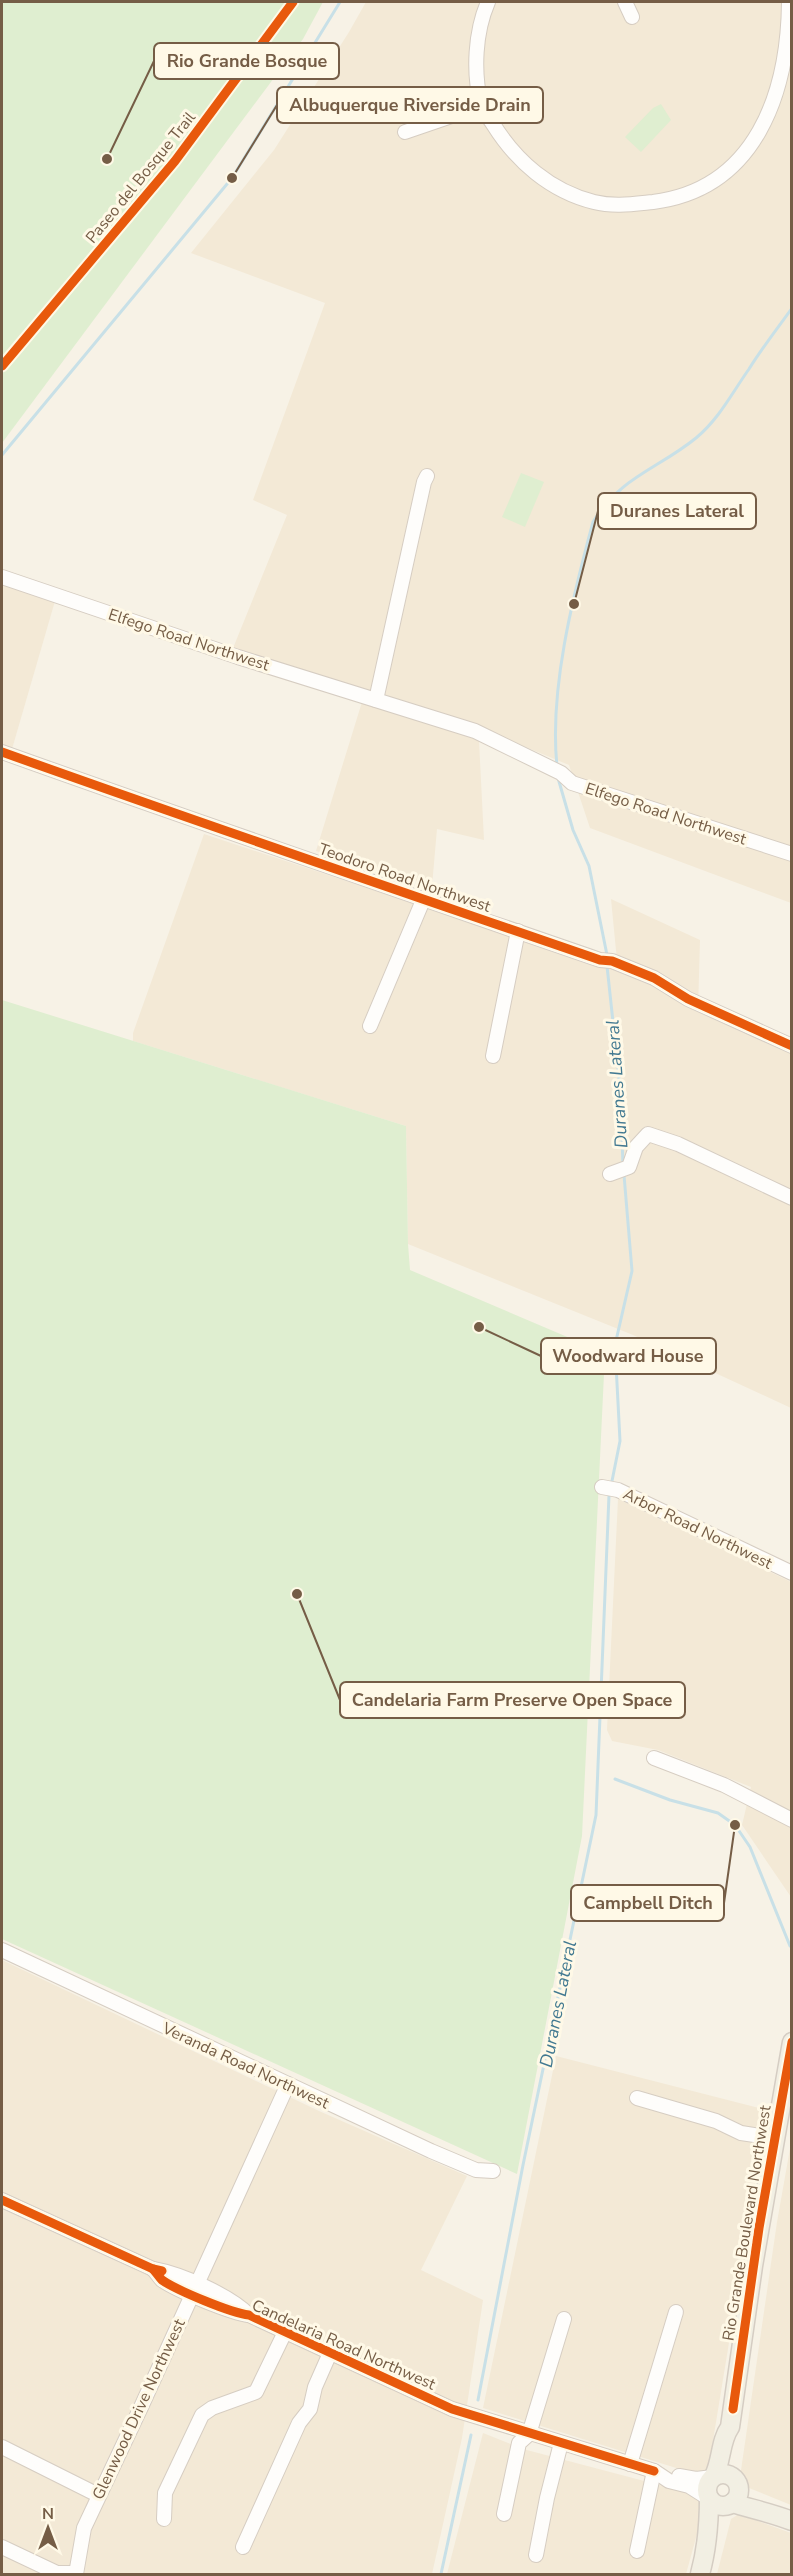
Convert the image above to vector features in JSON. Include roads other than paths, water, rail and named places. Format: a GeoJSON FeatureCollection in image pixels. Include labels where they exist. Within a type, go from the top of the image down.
{"type":"FeatureCollection","features":[{"type":"Feature","properties":{"kind":"main road","name":"Rio Grande Boulevard Northwest"},"geometry":{"type":"LineString","coordinates":[[730,2427],[774,2138],[792,2042]]}},
{"type":"Feature","properties":{"kind":"main road"},"geometry":{"type":"LineString","coordinates":[[704,2574],[708,2544],[706,2530],[709,2498],[706,2488],[720,2463],[724,2435],[730,2427],[734,2436],[732,2455],[738,2493],[708,2544]]}},
{"type":"Feature","properties":{"kind":"main road"},"geometry":{"type":"LineString","coordinates":[[714,2476],[729,2475],[772,2513],[792,2521]]}},
{"type":"Feature","properties":{"kind":"main road"},"geometry":{"type":"LineString","coordinates":[[709,2498],[716,2505],[731,2504],[762,2513],[772,2513]]}},
{"type":"Feature","properties":{"kind":"street"},"geometry":{"type":"LineString","coordinates":[[488,2],[478,39],[477,70],[482,106],[503,141],[529,170],[562,190],[595,202],[623,206],[673,199],[709,185],[741,159],[762,128],[783,70],[789,26],[789,2]]}},
{"type":"Feature","properties":{"kind":"street"},"geometry":{"type":"LineString","coordinates":[[625,2],[632,17]]}},
{"type":"Feature","properties":{"kind":"street"},"geometry":{"type":"LineString","coordinates":[[405,132],[482,106]]}},
{"type":"Feature","properties":{"kind":"street"},"geometry":{"type":"LineString","coordinates":[[376,700],[427,476]]}},
{"type":"Feature","properties":{"kind":"street","name":"Elfego Road Northwest"},"geometry":{"type":"LineString","coordinates":[[2,577],[474,732],[561,772],[572,783],[792,854]]}},
{"type":"Feature","properties":{"kind":"street","name":"Teodoro Road Northwest"},"geometry":{"type":"LineString","coordinates":[[2,752],[240,837],[600,960],[612,961],[654,978],[688,999],[792,1046]]}},
{"type":"Feature","properties":{"kind":"street"},"geometry":{"type":"LineString","coordinates":[[370,1026],[424,898]]}},
{"type":"Feature","properties":{"kind":"street"},"geometry":{"type":"LineString","coordinates":[[493,1056],[518,931]]}},
{"type":"Feature","properties":{"kind":"street"},"geometry":{"type":"LineString","coordinates":[[619,1172],[632,1162],[636,1147],[648,1134],[678,1144],[792,1198]]}},
{"type":"Feature","properties":{"kind":"street","name":"Arbor Road Northwest"},"geometry":{"type":"LineString","coordinates":[[602,1487],[618,1490],[792,1573]]}},
{"type":"Feature","properties":{"kind":"street"},"geometry":{"type":"LineString","coordinates":[[654,1758],[724,1785],[792,1820]]}},
{"type":"Feature","properties":{"kind":"street","name":"Veranda Road Northwest"},"geometry":{"type":"LineString","coordinates":[[2,1950],[476,2170],[493,2171]]}},
{"type":"Feature","properties":{"kind":"street","name":"Glenwood Drive Northwest"},"geometry":{"type":"LineString","coordinates":[[76,2574],[84,2528],[98,2495],[142,2405],[288,2084]]}},
{"type":"Feature","properties":{"kind":"street"},"geometry":{"type":"LineString","coordinates":[[637,2098],[716,2121],[741,2133],[774,2138]]}},
{"type":"Feature","properties":{"kind":"street","name":"Candelaria Road Northwest"},"geometry":{"type":"LineString","coordinates":[[2,2200],[153,2269],[162,2280],[194,2289],[234,2313],[249,2315],[452,2409],[658,2473]]}},
{"type":"Feature","properties":{"kind":"street"},"geometry":{"type":"LineString","coordinates":[[630,2464],[676,2312]]}},
{"type":"Feature","properties":{"kind":"street"},"geometry":{"type":"LineString","coordinates":[[504,2514],[519,2443],[530,2434],[564,2319]]}},
{"type":"Feature","properties":{"kind":"street"},"geometry":{"type":"LineString","coordinates":[[164,2519],[165,2493],[202,2415],[212,2408],[256,2392],[285,2332]]}},
{"type":"Feature","properties":{"kind":"street"},"geometry":{"type":"LineString","coordinates":[[243,2547],[299,2423],[310,2409],[315,2387],[330,2354]]}},
{"type":"Feature","properties":{"kind":"street"},"geometry":{"type":"LineString","coordinates":[[536,2555],[561,2443]]}},
{"type":"Feature","properties":{"kind":"street"},"geometry":{"type":"LineString","coordinates":[[2,2448],[98,2495]]}},
{"type":"Feature","properties":{"kind":"street"},"geometry":{"type":"LineString","coordinates":[[658,2473],[696,2479],[714,2476]]}},
{"type":"Feature","properties":{"kind":"street"},"geometry":{"type":"LineString","coordinates":[[658,2473],[669,2481],[689,2486],[709,2498]]}},
{"type":"Feature","properties":{"kind":"street"},"geometry":{"type":"LineString","coordinates":[[637,2552],[658,2473]]}},
{"type":"Feature","properties":{"kind":"street"},"geometry":{"type":"LineString","coordinates":[[2,2547],[57,2573],[76,2574]]}},
{"type":"Feature","properties":{"kind":"waterway"},"geometry":{"type":"LineString","coordinates":[[2,455],[232,178],[340,2]]}},
{"type":"Feature","properties":{"kind":"waterway","name":"Duranes Lateral"},"geometry":{"type":"LineString","coordinates":[[557,766],[556,706],[564,643],[593,522],[615,494],[627,484],[682,449],[712,423],[792,308]]}},
{"type":"Feature","properties":{"kind":"waterway","name":"Duranes Lateral"},"geometry":{"type":"LineString","coordinates":[[558,778],[573,830],[589,866],[607,955]]}},
{"type":"Feature","properties":{"kind":"waterway","name":"Duranes Lateral"},"geometry":{"type":"LineString","coordinates":[[607,966],[620,1087],[623,1165]]}},
{"type":"Feature","properties":{"kind":"waterway","name":"Duranes Lateral"},"geometry":{"type":"LineString","coordinates":[[612,1481],[620,1441],[615,1345],[632,1271],[624,1175]]}},
{"type":"Feature","properties":{"kind":"waterway","name":"Duranes Lateral"},"geometry":{"type":"LineString","coordinates":[[478,2400],[523,2165],[596,1815],[609,1495]]}},
{"type":"Feature","properties":{"kind":"waterway"},"geometry":{"type":"LineString","coordinates":[[615,1779],[670,1800],[718,1813],[735,1825],[750,1847],[790,1946]]}},
{"type":"Feature","properties":{"kind":"waterway","name":"Duranes Lateral"},"geometry":{"type":"LineString","coordinates":[[441,2574],[471,2435]]}},
{"type":"Feature","properties":{"kind":"place","name":"Rio Grande Bosque"},"geometry":{"type":"Point","coordinates":[107,159]}},
{"type":"Feature","properties":{"kind":"place","name":"Albuquerque Riverside Drain"},"geometry":{"type":"Point","coordinates":[232,178]}},
{"type":"Feature","properties":{"kind":"place","name":"Duranes Lateral"},"geometry":{"type":"Point","coordinates":[574,604]}},
{"type":"Feature","properties":{"kind":"place","name":"Woodward House"},"geometry":{"type":"Point","coordinates":[479,1327]}},
{"type":"Feature","properties":{"kind":"place","name":"Candelaria Farm Preserve Open Space"},"geometry":{"type":"Point","coordinates":[297,1594]}},
{"type":"Feature","properties":{"kind":"place","name":"Campbell Ditch"},"geometry":{"type":"Point","coordinates":[735,1825]}}]}
